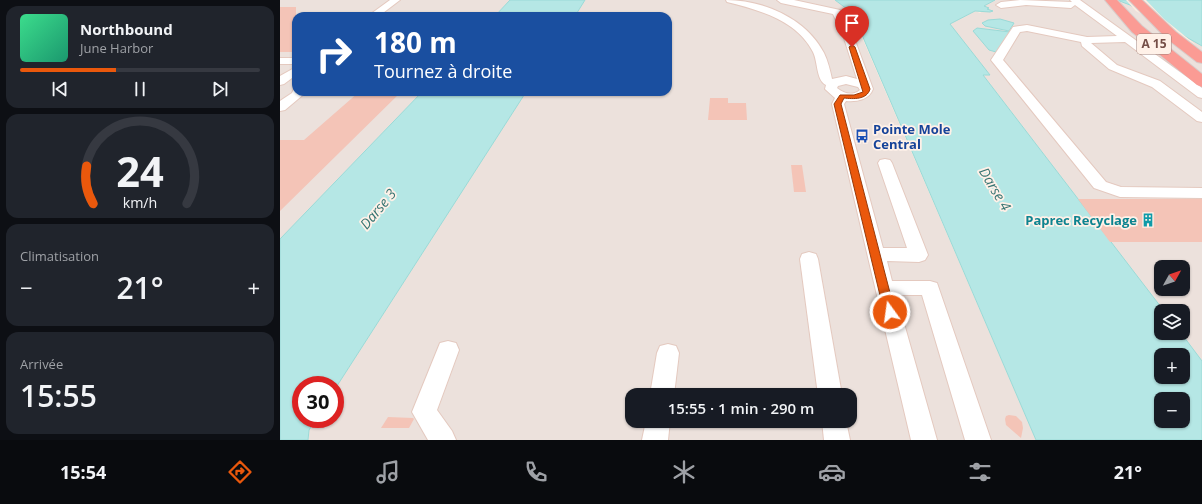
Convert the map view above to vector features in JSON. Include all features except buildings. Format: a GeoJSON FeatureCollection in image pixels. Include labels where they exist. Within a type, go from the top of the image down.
{"type":"FeatureCollection","features":[{"type":"Feature","properties":{"kind":"highway","name":"A 15"},"geometry":{"type":"LineString","coordinates":[[1135,0],[1171,35],[1202,59]]}},
{"type":"Feature","properties":{"kind":"highway","name":"A 15"},"geometry":{"type":"LineString","coordinates":[[1086,5],[1137,29],[1202,82]]}},
{"type":"Feature","properties":{"kind":"street"},"geometry":{"type":"LineString","coordinates":[[379,12],[396,0]]}},
{"type":"Feature","properties":{"kind":"street"},"geometry":{"type":"LineString","coordinates":[[730,0],[760,7],[803,31],[819,52],[826,81],[837,90],[860,96],[866,92],[865,86],[848,35],[837,12],[829,4],[822,0]]}},
{"type":"Feature","properties":{"kind":"street"},"geometry":{"type":"LineString","coordinates":[[781,0],[837,12]]}},
{"type":"Feature","properties":{"kind":"street"},"geometry":{"type":"LineString","coordinates":[[1001,5],[1026,2],[1086,5],[1127,39],[1202,94]]}},
{"type":"Feature","properties":{"kind":"street"},"geometry":{"type":"LineString","coordinates":[[1029,9],[1052,9],[1047,3]]}},
{"type":"Feature","properties":{"kind":"street"},"geometry":{"type":"LineString","coordinates":[[1127,39],[1087,40],[1027,28],[1016,29],[997,60],[1100,185],[1120,192],[1202,193]]}},
{"type":"Feature","properties":{"kind":"street"},"geometry":{"type":"LineString","coordinates":[[1087,40],[1086,44],[1113,67],[1156,84],[1202,118]]}},
{"type":"Feature","properties":{"kind":"street"},"geometry":{"type":"LineString","coordinates":[[281,62],[292,61]]}},
{"type":"Feature","properties":{"kind":"street"},"geometry":{"type":"LineString","coordinates":[[1110,64],[1166,85],[1202,113]]}},
{"type":"Feature","properties":{"kind":"street"},"geometry":{"type":"LineString","coordinates":[[280,81],[292,73]]}},
{"type":"Feature","properties":{"kind":"street"},"geometry":{"type":"LineString","coordinates":[[865,86],[857,82],[846,80],[837,90],[838,104],[924,440]]}},
{"type":"Feature","properties":{"kind":"street"},"geometry":{"type":"LineString","coordinates":[[280,107],[295,96]]}},
{"type":"Feature","properties":{"kind":"street"},"geometry":{"type":"LineString","coordinates":[[876,254],[919,255],[885,163]]}},
{"type":"Feature","properties":{"kind":"street"},"geometry":{"type":"LineString","coordinates":[[809,259],[829,388]]}},
{"type":"Feature","properties":{"kind":"street"},"geometry":{"type":"LineString","coordinates":[[884,288],[930,288],[978,440]]}},
{"type":"Feature","properties":{"kind":"street"},"geometry":{"type":"LineString","coordinates":[[443,440],[424,412],[448,350]]}},
{"type":"Feature","properties":{"kind":"street"},"geometry":{"type":"LineString","coordinates":[[663,388],[668,353]]}},
{"type":"Feature","properties":{"kind":"street"},"geometry":{"type":"LineString","coordinates":[[655,440],[657,428]]}},
{"type":"Feature","properties":{"kind":"street"},"geometry":{"type":"LineString","coordinates":[[835,428],[836,440]]}},
{"type":"Feature","properties":{"kind":"shaded area"},"geometry":{"type":"Polygon","coordinates":[[[280,0],[510,0],[499,12],[292,12],[292,96],[418,96],[280,239],[280,0]]]}},
{"type":"Feature","properties":{"kind":"shaded area"},"geometry":{"type":"Polygon","coordinates":[[[585,0],[835,0],[851,12],[1036,440],[308,440],[310,428],[344,428],[343,376],[523,96],[672,96],[672,12],[578,12],[585,0]]]}},
{"type":"Feature","properties":{"kind":"shaded area"},"geometry":{"type":"Polygon","coordinates":[[[995,0],[1117,0],[1130,5],[1202,46],[1202,361],[1186,340],[1190,340],[1190,304],[1159,304],[983,75],[990,75],[950,24],[975,11],[980,13],[986,9],[984,6],[995,0]]]}},
{"type":"Feature","properties":{"kind":"water"},"geometry":{"type":"Polygon","coordinates":[[[510,0],[585,0],[578,12],[499,12],[510,0]]]}},
{"type":"Feature","properties":{"kind":"water","name":"Darse 4"},"geometry":{"type":"Polygon","coordinates":[[[835,0],[995,0],[984,6],[993,11],[975,11],[950,24],[990,75],[983,75],[1159,304],[1154,304],[1154,340],[1186,340],[1202,361],[1202,440],[1036,440],[851,12],[835,0]]]}},
{"type":"Feature","properties":{"kind":"water"},"geometry":{"type":"Polygon","coordinates":[[[1117,0],[1202,0],[1202,46],[1130,5],[1117,0]]]}},
{"type":"Feature","properties":{"kind":"water"},"geometry":{"type":"Polygon","coordinates":[[[1000,19],[1014,23],[1009,31],[985,26],[982,23],[988,20],[1000,19]]]}},
{"type":"Feature","properties":{"kind":"water"},"geometry":{"type":"Polygon","coordinates":[[[977,28],[1010,32],[996,52],[989,50],[973,31],[977,28]]]}},
{"type":"Feature","properties":{"kind":"water","name":"Darse 3"},"geometry":{"type":"Polygon","coordinates":[[[418,96],[523,96],[343,376],[292,376],[292,428],[310,428],[308,440],[280,440],[280,239],[418,96]]]}},
{"type":"Feature","properties":{"kind":"pier"},"geometry":{"type":"Polygon","coordinates":[[[1126,0],[1146,0],[1164,19],[1196,45],[1136,11],[1126,0]]]}},
{"type":"Feature","properties":{"kind":"place","name":"Pointe Mole Central"},"geometry":{"type":"Point","coordinates":[862,136]}},
{"type":"Feature","properties":{"kind":"place","name":"Paprec Recyclage"},"geometry":{"type":"Point","coordinates":[1148,220]}},
{"type":"Feature","properties":{"kind":"route"},"geometry":{"type":"LineString","coordinates":[[852,47],[867,89],[864,94],[860,96],[842,96],[838,104],[890,312]]}}]}
